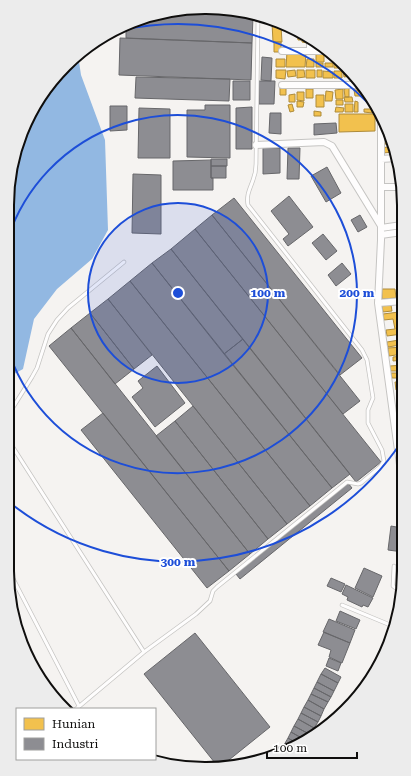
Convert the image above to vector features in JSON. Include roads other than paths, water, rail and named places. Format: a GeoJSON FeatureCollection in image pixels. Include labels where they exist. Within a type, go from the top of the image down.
{"type":"FeatureCollection","features":[{"type":"Feature","properties":{"kind":"street"},"geometry":{"type":"LineString","coordinates":[[310,45],[310,51]]}},
{"type":"Feature","properties":{"kind":"street"},"geometry":{"type":"LineString","coordinates":[[282,51],[318,51]]}},
{"type":"Feature","properties":{"kind":"street"},"geometry":{"type":"LineString","coordinates":[[282,85],[354,85]]}},
{"type":"Feature","properties":{"kind":"street"},"geometry":{"type":"LineString","coordinates":[[381,130],[381,235],[378,303],[397,443]]}},
{"type":"Feature","properties":{"kind":"street"},"geometry":{"type":"LineString","coordinates":[[256,145],[324,142],[332,146],[381,227]]}},
{"type":"Feature","properties":{"kind":"street"},"geometry":{"type":"LineString","coordinates":[[381,159],[391,158]]}},
{"type":"Feature","properties":{"kind":"street"},"geometry":{"type":"LineString","coordinates":[[381,186],[396,186]]}},
{"type":"Feature","properties":{"kind":"street"},"geometry":{"type":"LineString","coordinates":[[381,227],[397,225]]}},
{"type":"Feature","properties":{"kind":"street"},"geometry":{"type":"LineString","coordinates":[[381,235],[397,233]]}},
{"type":"Feature","properties":{"kind":"street"},"geometry":{"type":"LineString","coordinates":[[378,303],[397,301]]}},
{"type":"Feature","properties":{"kind":"lane"},"geometry":{"type":"LineString","coordinates":[[14,581],[78,708],[144,652],[196,614],[210,601],[217,587],[347,482],[358,484],[361,483],[380,467],[384,461],[382,450],[368,423],[368,410],[373,398],[365,355],[248,205],[248,193],[256,173],[258,22]]}},
{"type":"Feature","properties":{"kind":"lane"},"geometry":{"type":"LineString","coordinates":[[14,406],[37,368],[48,334],[57,320],[68,308],[124,262]]}},
{"type":"Feature","properties":{"kind":"lane"},"geometry":{"type":"LineString","coordinates":[[14,449],[144,652]]}},
{"type":"Feature","properties":{"kind":"lane"},"geometry":{"type":"LineString","coordinates":[[394,566],[393,586],[396,588]]}},
{"type":"Feature","properties":{"kind":"lane"},"geometry":{"type":"LineString","coordinates":[[342,605],[389,624]]}},
{"type":"Feature","properties":{"kind":"water"},"geometry":{"type":"Polygon","coordinates":[[[79,62],[81,75],[105,140],[108,230],[92,259],[57,289],[34,319],[23,369],[14,374],[14,193],[18,168],[24,144],[46,99],[70,70],[79,62]]]}}]}
